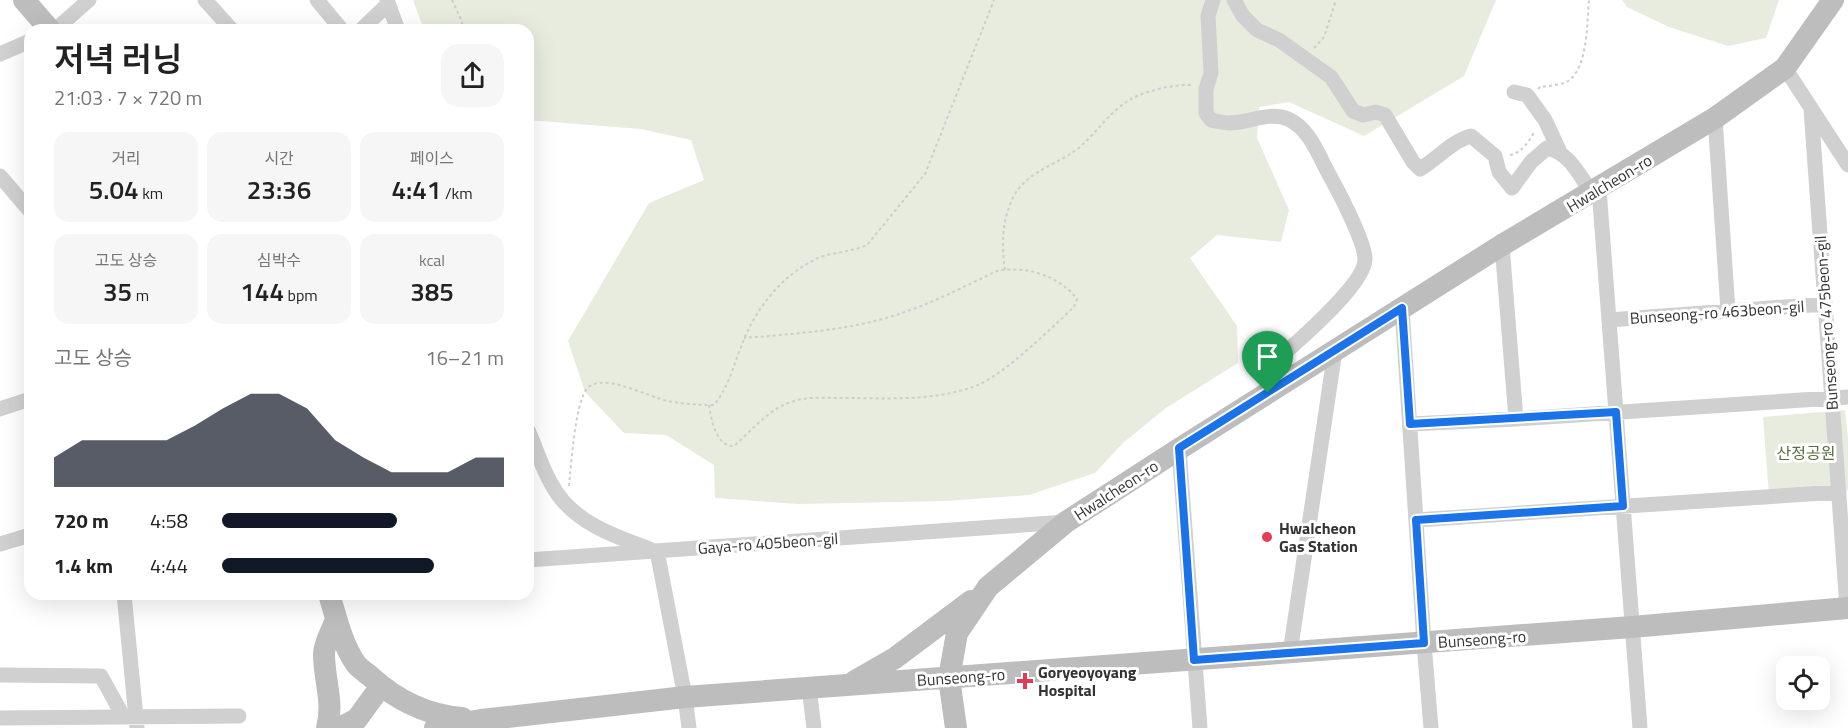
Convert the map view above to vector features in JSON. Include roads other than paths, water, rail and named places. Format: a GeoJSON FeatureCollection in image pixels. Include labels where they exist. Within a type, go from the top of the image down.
{"type":"FeatureCollection","features":[{"type":"Feature","properties":{"kind":"main road"},"geometry":{"type":"LineString","coordinates":[[24,0],[45,24]]}},
{"type":"Feature","properties":{"kind":"main road","name":"Hwalcheon-ro"},"geometry":{"type":"LineString","coordinates":[[956,728],[949,678],[957,633],[988,587],[1066,522],[1179,448],[1502,245],[1715,118],[1785,68],[1833,0]]}},
{"type":"Feature","properties":{"kind":"main road"},"geometry":{"type":"LineString","coordinates":[[846,686],[895,658],[988,587]]}},
{"type":"Feature","properties":{"kind":"main road"},"geometry":{"type":"LineString","coordinates":[[331,600],[342,635],[356,664],[381,686],[397,698],[441,716],[481,720]]}},
{"type":"Feature","properties":{"kind":"main road","name":"Bunseong-ro"},"geometry":{"type":"LineString","coordinates":[[435,728],[481,720],[685,698],[1632,627],[1848,608]]}},
{"type":"Feature","properties":{"kind":"main road"},"geometry":{"type":"LineString","coordinates":[[327,728],[331,713],[324,652],[336,618]]}},
{"type":"Feature","properties":{"kind":"main road"},"geometry":{"type":"LineString","coordinates":[[339,728],[357,719],[381,686]]}},
{"type":"Feature","properties":{"kind":"street"},"geometry":{"type":"LineString","coordinates":[[62,24],[89,0]]}},
{"type":"Feature","properties":{"kind":"street"},"geometry":{"type":"LineString","coordinates":[[205,0],[227,24]]}},
{"type":"Feature","properties":{"kind":"street"},"geometry":{"type":"LineString","coordinates":[[317,0],[337,24]]}},
{"type":"Feature","properties":{"kind":"street"},"geometry":{"type":"LineString","coordinates":[[1213,0],[1208,16],[1211,73],[1206,89],[1206,113],[1211,120],[1230,123],[1269,116],[1288,119],[1304,130],[1336,187],[1358,235],[1365,258],[1362,272],[1339,302],[1270,366],[1268,393]]}},
{"type":"Feature","properties":{"kind":"street"},"geometry":{"type":"LineString","coordinates":[[1234,0],[1243,16],[1257,30],[1279,40],[1331,77],[1353,111],[1363,115],[1376,112],[1386,115],[1413,162],[1420,169],[1433,162],[1462,138],[1471,136],[1495,156],[1500,172],[1512,188],[1531,162],[1547,148],[1559,150]]}},
{"type":"Feature","properties":{"kind":"street"},"geometry":{"type":"LineString","coordinates":[[367,24],[387,2],[396,24]]}},
{"type":"Feature","properties":{"kind":"street"},"geometry":{"type":"LineString","coordinates":[[0,54],[24,44]]}},
{"type":"Feature","properties":{"kind":"street"},"geometry":{"type":"LineString","coordinates":[[1785,68],[1848,165]]}},
{"type":"Feature","properties":{"kind":"street"},"geometry":{"type":"LineString","coordinates":[[1514,92],[1527,95],[1539,112],[1559,150],[1595,191]]}},
{"type":"Feature","properties":{"kind":"street","name":"Bunseong-ro 475beon-gil"},"geometry":{"type":"LineString","coordinates":[[1811,109],[1848,608]]}},
{"type":"Feature","properties":{"kind":"street"},"geometry":{"type":"LineString","coordinates":[[1715,118],[1728,311]]}},
{"type":"Feature","properties":{"kind":"street"},"geometry":{"type":"LineString","coordinates":[[0,176],[24,204]]}},
{"type":"Feature","properties":{"kind":"street","name":"Bunseong-ro 463beon-gil"},"geometry":{"type":"LineString","coordinates":[[1595,191],[1609,320],[1640,728]]}},
{"type":"Feature","properties":{"kind":"street"},"geometry":{"type":"LineString","coordinates":[[1502,245],[1516,419]]}},
{"type":"Feature","properties":{"kind":"street","name":"Bunseong-ro 463beon-gil"},"geometry":{"type":"LineString","coordinates":[[1609,320],[1825,304]]}},
{"type":"Feature","properties":{"kind":"street"},"geometry":{"type":"LineString","coordinates":[[1402,308],[1431,728]]}},
{"type":"Feature","properties":{"kind":"street"},"geometry":{"type":"LineString","coordinates":[[1290,653],[1335,351]]}},
{"type":"Feature","properties":{"kind":"street"},"geometry":{"type":"LineString","coordinates":[[1410,424],[1848,397]]}},
{"type":"Feature","properties":{"kind":"street"},"geometry":{"type":"LineString","coordinates":[[0,409],[24,401]]}},
{"type":"Feature","properties":{"kind":"street","name":"Gaya-ro 405beon-gil"},"geometry":{"type":"LineString","coordinates":[[534,444],[552,486],[577,515],[617,538],[657,551],[1066,522]]}},
{"type":"Feature","properties":{"kind":"street"},"geometry":{"type":"LineString","coordinates":[[1179,448],[1200,728]]}},
{"type":"Feature","properties":{"kind":"street"},"geometry":{"type":"LineString","coordinates":[[1416,520],[1839,492]]}},
{"type":"Feature","properties":{"kind":"street"},"geometry":{"type":"LineString","coordinates":[[0,544],[24,537]]}},
{"type":"Feature","properties":{"kind":"street"},"geometry":{"type":"LineString","coordinates":[[534,560],[657,551],[689,728]]}},
{"type":"Feature","properties":{"kind":"street"},"geometry":{"type":"LineString","coordinates":[[128,600],[132,720]]}},
{"type":"Feature","properties":{"kind":"street"},"geometry":{"type":"LineString","coordinates":[[0,675],[101,676],[132,720]]}},
{"type":"Feature","properties":{"kind":"street"},"geometry":{"type":"LineString","coordinates":[[809,688],[814,728]]}},
{"type":"Feature","properties":{"kind":"street"},"geometry":{"type":"LineString","coordinates":[[0,718],[132,720],[239,716]]}},
{"type":"Feature","properties":{"kind":"place","name":"Hwalcheon Gas Station"},"geometry":{"type":"Point","coordinates":[1267,537]}},
{"type":"Feature","properties":{"kind":"place","name":"Goryeoyoyang Hospital"},"geometry":{"type":"Point","coordinates":[1025,681]}},
{"type":"Feature","properties":{"kind":"park label","name":"산정공원"},"geometry":{"type":"Point","coordinates":[1806,453]}}]}
